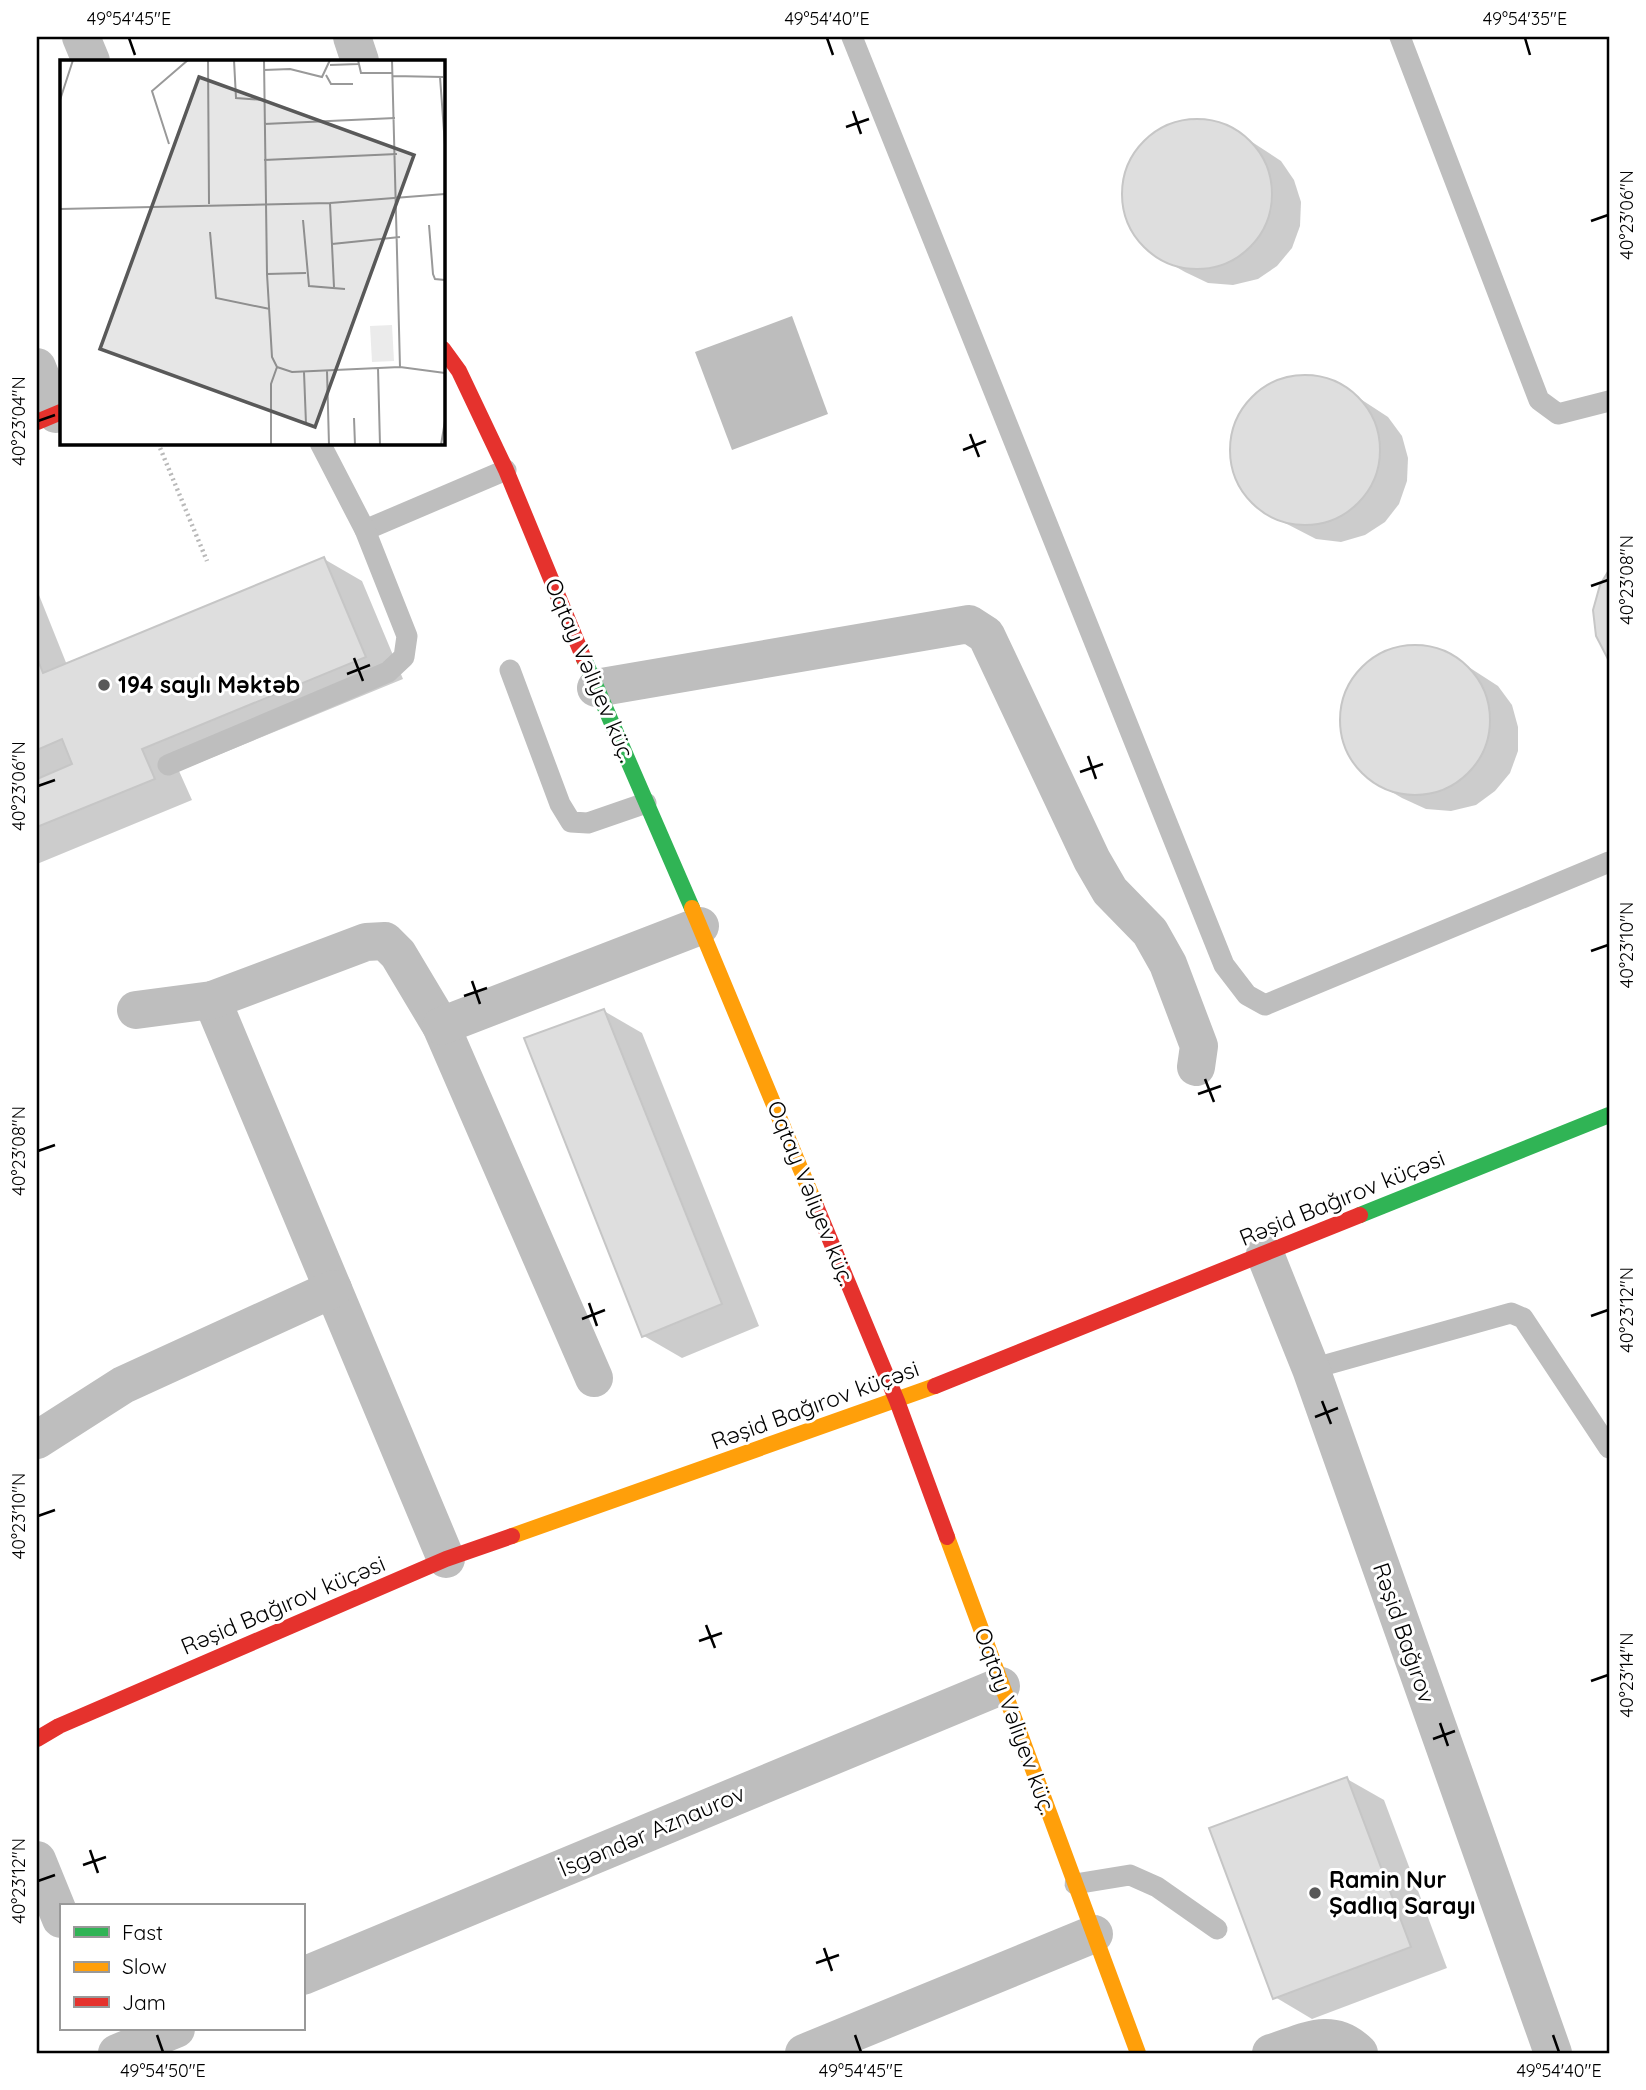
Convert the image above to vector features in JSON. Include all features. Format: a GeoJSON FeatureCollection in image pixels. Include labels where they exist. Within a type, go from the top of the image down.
{"type":"FeatureCollection","features":[{"type":"Feature","properties":{"kind":"street"},"geometry":{"type":"LineString","coordinates":[[81,37],[91,60]]}},
{"type":"Feature","properties":{"kind":"street"},"geometry":{"type":"LineString","coordinates":[[352,37],[360,60]]}},
{"type":"Feature","properties":{"kind":"street","name":"Oqtay Vəliyev küç."},"geometry":{"type":"LineString","coordinates":[[444,350],[459,371],[506,470],[596,688],[700,926],[897,1401],[1138,2053]]}},
{"type":"Feature","properties":{"kind":"street"},"geometry":{"type":"LineString","coordinates":[[37,367],[51,416]]}},
{"type":"Feature","properties":{"kind":"street"},"geometry":{"type":"LineString","coordinates":[[596,688],[968,624],[986,635],[1091,860],[1110,891],[1150,932],[1168,964],[1199,1046],[1196,1068]]}},
{"type":"Feature","properties":{"kind":"street"},"geometry":{"type":"LineString","coordinates":[[442,1027],[700,926]]}},
{"type":"Feature","properties":{"kind":"street"},"geometry":{"type":"LineString","coordinates":[[136,1010],[212,1000],[366,942],[385,941],[398,954],[442,1027],[594,1378]]}},
{"type":"Feature","properties":{"kind":"street"},"geometry":{"type":"LineString","coordinates":[[212,1000],[446,1559]]}},
{"type":"Feature","properties":{"kind":"street","name":"Rəşid Bağırov küçəsi"},"geometry":{"type":"LineString","coordinates":[[37,1739],[59,1726],[446,1559],[897,1401],[1609,1115]]}},
{"type":"Feature","properties":{"kind":"street","name":"Rəşid Bağırov"},"geometry":{"type":"LineString","coordinates":[[1265,1254],[1311,1369],[1553,2053]]}},
{"type":"Feature","properties":{"kind":"street"},"geometry":{"type":"LineString","coordinates":[[37,1440],[123,1385],[333,1289]]}},
{"type":"Feature","properties":{"kind":"street","name":"İsgəndər Aznaurov"},"geometry":{"type":"LineString","coordinates":[[304,1976],[1002,1685]]}},
{"type":"Feature","properties":{"kind":"street"},"geometry":{"type":"LineString","coordinates":[[37,1860],[60,1917]]}},
{"type":"Feature","properties":{"kind":"street"},"geometry":{"type":"LineString","coordinates":[[804,2053],[1094,1934]]}},
{"type":"Feature","properties":{"kind":"street"},"geometry":{"type":"LineString","coordinates":[[107,2030],[117,2053],[174,2030]]}},
{"type":"Feature","properties":{"kind":"street"},"geometry":{"type":"LineString","coordinates":[[1271,2053],[1322,2037],[1343,2039],[1359,2053]]}},
{"type":"Feature","properties":{"kind":"lane"},"geometry":{"type":"LineString","coordinates":[[852,37],[1223,965],[1247,995],[1265,1005],[1609,862]]}},
{"type":"Feature","properties":{"kind":"lane"},"geometry":{"type":"LineString","coordinates":[[1400,37],[1539,400],[1558,414],[1609,401]]}},
{"type":"Feature","properties":{"kind":"lane"},"geometry":{"type":"LineString","coordinates":[[168,765],[388,672],[404,657],[407,636],[365,530],[321,444]]}},
{"type":"Feature","properties":{"kind":"lane"},"geometry":{"type":"LineString","coordinates":[[365,530],[506,470]]}},
{"type":"Feature","properties":{"kind":"lane"},"geometry":{"type":"LineString","coordinates":[[510,670],[560,804],[571,822],[588,822],[646,803]]}},
{"type":"Feature","properties":{"kind":"lane"},"geometry":{"type":"LineString","coordinates":[[1311,1369],[1511,1314],[1523,1318],[1609,1448]]}},
{"type":"Feature","properties":{"kind":"lane"},"geometry":{"type":"LineString","coordinates":[[1075,1884],[1130,1875],[1157,1887],[1217,1929]]}},
{"type":"Feature","properties":{"kind":"path"},"geometry":{"type":"LineString","coordinates":[[158,444],[207,561]]}},
{"type":"Feature","properties":{"kind":"shaded area"},"geometry":{"type":"Polygon","coordinates":[[[792,316],[828,414],[732,450],[695,352],[792,316]]]}},
{"type":"Feature","properties":{"kind":"building"},"geometry":{"type":"Polygon","coordinates":[[[1197,119],[1226,125],[1250,141],[1266,165],[1272,194],[1266,223],[1250,247],[1226,263],[1197,269],[1168,263],[1144,247],[1128,223],[1122,194],[1128,165],[1144,141],[1168,125],[1197,119]]]}},
{"type":"Feature","properties":{"kind":"building"},"geometry":{"type":"Polygon","coordinates":[[[1305,375],[1334,381],[1358,397],[1374,421],[1380,450],[1374,479],[1358,503],[1334,519],[1305,525],[1276,519],[1252,503],[1236,479],[1230,450],[1236,421],[1252,397],[1276,381],[1305,375]]]}},
{"type":"Feature","properties":{"kind":"building"},"geometry":{"type":"Polygon","coordinates":[[[324,557],[366,657],[142,749],[155,779],[37,827],[37,779],[72,764],[62,739],[37,750],[37,658],[43,673],[324,557]]]}},
{"type":"Feature","properties":{"kind":"building"},"geometry":{"type":"Polygon","coordinates":[[[1609,570],[1609,661],[1596,636],[1593,610],[1600,585],[1609,570]]]}},
{"type":"Feature","properties":{"kind":"building"},"geometry":{"type":"Polygon","coordinates":[[[1415,645],[1444,651],[1468,667],[1484,691],[1490,720],[1484,749],[1468,773],[1444,789],[1415,795],[1386,789],[1362,773],[1346,749],[1340,720],[1346,691],[1362,667],[1386,651],[1415,645]]]}},
{"type":"Feature","properties":{"kind":"building"},"geometry":{"type":"Polygon","coordinates":[[[604,1009],[722,1304],[642,1337],[524,1038],[604,1009]]]}},
{"type":"Feature","properties":{"kind":"building"},"geometry":{"type":"Polygon","coordinates":[[[1347,1777],[1411,1947],[1273,1999],[1209,1828],[1347,1777]]]}},
{"type":"Feature","properties":{"kind":"traffic: fast"},"geometry":{"type":"LineString","coordinates":[[584,659],[692,908]]}},
{"type":"Feature","properties":{"kind":"traffic: fast"},"geometry":{"type":"LineString","coordinates":[[1360,1215],[1609,1115]]}},
{"type":"Feature","properties":{"kind":"traffic: slow"},"geometry":{"type":"LineString","coordinates":[[692,908],[816,1206]]}},
{"type":"Feature","properties":{"kind":"traffic: slow"},"geometry":{"type":"LineString","coordinates":[[512,1536],[935,1386]]}},
{"type":"Feature","properties":{"kind":"traffic: slow"},"geometry":{"type":"LineString","coordinates":[[947,1537],[1138,2053]]}},
{"type":"Feature","properties":{"kind":"traffic: jam"},"geometry":{"type":"LineString","coordinates":[[444,350],[459,371],[506,470],[584,659]]}},
{"type":"Feature","properties":{"kind":"traffic: jam"},"geometry":{"type":"LineString","coordinates":[[37,422],[60,412]]}},
{"type":"Feature","properties":{"kind":"traffic: jam"},"geometry":{"type":"LineString","coordinates":[[816,1206],[897,1401],[947,1537]]}},
{"type":"Feature","properties":{"kind":"traffic: jam"},"geometry":{"type":"LineString","coordinates":[[935,1386],[1360,1215]]}},
{"type":"Feature","properties":{"kind":"traffic: jam"},"geometry":{"type":"LineString","coordinates":[[37,1739],[59,1726],[446,1559],[512,1536]]}},
{"type":"Feature","properties":{"kind":"place","name":"194 saylı Məktəb"},"geometry":{"type":"Point","coordinates":[104,685]}},
{"type":"Feature","properties":{"kind":"place","name":"Ramin Nur Şadlıq Sarayı"},"geometry":{"type":"Point","coordinates":[1315,1893]}}]}
